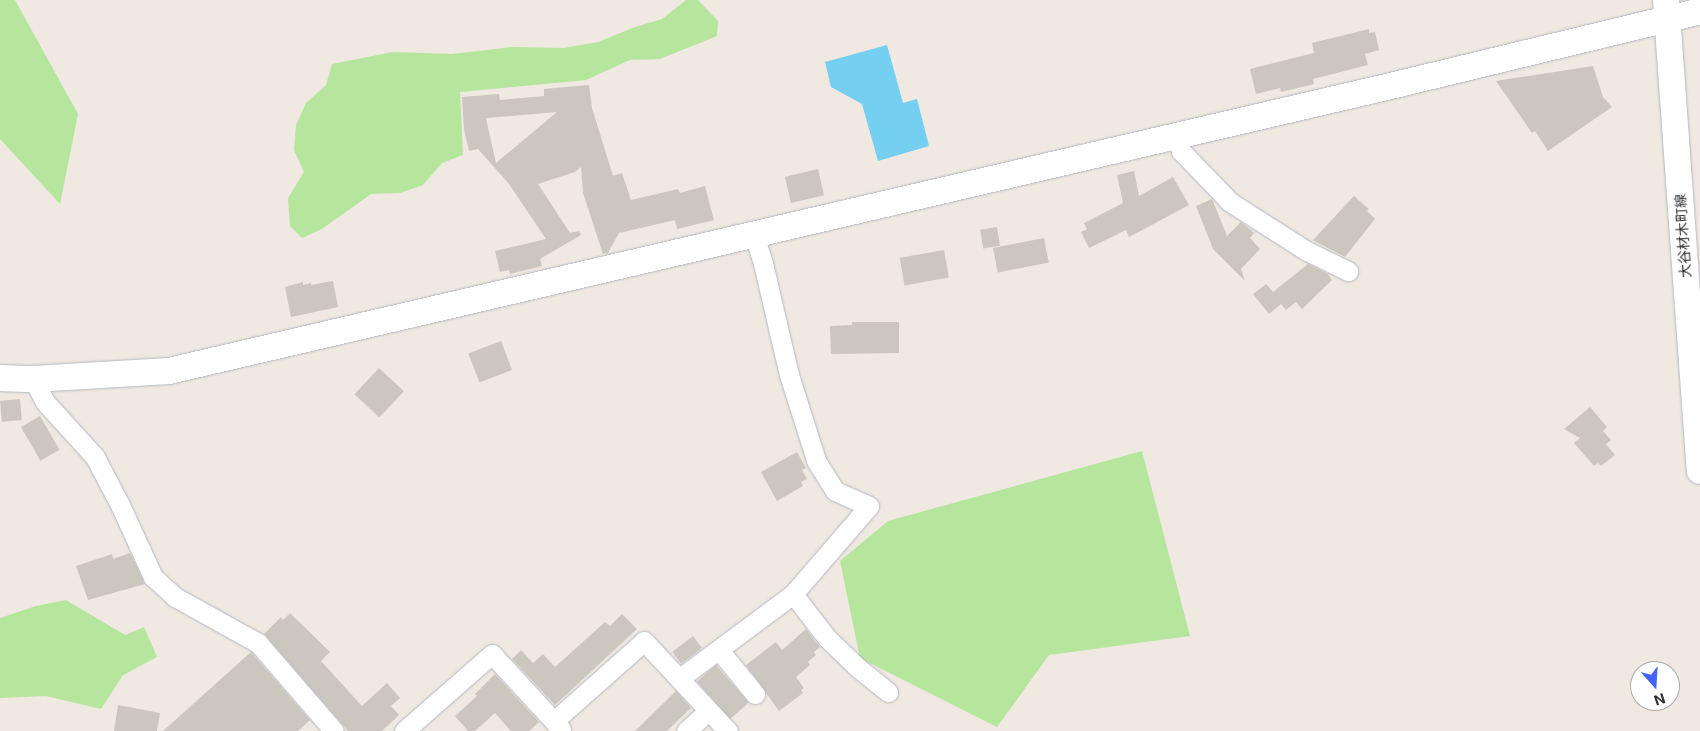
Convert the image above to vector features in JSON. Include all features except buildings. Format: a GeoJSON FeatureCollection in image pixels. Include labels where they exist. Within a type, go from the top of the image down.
{"type":"FeatureCollection","features":[{"type":"Feature","properties":{"kind":"street"},"geometry":{"type":"LineString","coordinates":[[0,378],[33,379],[168,371],[1177,136],[1666,10],[1700,11]]}},
{"type":"Feature","properties":{"kind":"street","name":"大谷材木町線"},"geometry":{"type":"LineString","coordinates":[[1666,10],[1696,366],[1700,471]]}},
{"type":"Feature","properties":{"kind":"street"},"geometry":{"type":"LineString","coordinates":[[1177,136],[1181,151],[1230,202],[1308,251],[1348,272]]}},
{"type":"Feature","properties":{"kind":"street"},"geometry":{"type":"LineString","coordinates":[[680,678],[793,594],[869,506],[836,491],[816,460],[789,375],[763,263],[754,235]]}},
{"type":"Feature","properties":{"kind":"street"},"geometry":{"type":"LineString","coordinates":[[33,379],[45,402],[94,457],[121,507],[153,578],[175,597],[258,642],[327,729]]}},
{"type":"Feature","properties":{"kind":"street"},"geometry":{"type":"LineString","coordinates":[[793,594],[827,638],[857,667],[888,692]]}},
{"type":"Feature","properties":{"kind":"street"},"geometry":{"type":"LineString","coordinates":[[404,731],[492,654],[558,726],[644,641],[728,731]]}},
{"type":"Feature","properties":{"kind":"street"},"geometry":{"type":"LineString","coordinates":[[719,650],[755,694]]}},
{"type":"Feature","properties":{"kind":"street"},"geometry":{"type":"LineString","coordinates":[[686,731],[708,711]]}},
{"type":"Feature","properties":{"kind":"green space"},"geometry":{"type":"Polygon","coordinates":[[[0,0],[15,0],[78,114],[60,204],[0,139],[0,0]]]}},
{"type":"Feature","properties":{"kind":"green space"},"geometry":{"type":"Polygon","coordinates":[[[686,0],[698,0],[718,21],[717,36],[660,59],[630,60],[586,80],[460,92],[463,155],[442,163],[423,185],[400,193],[371,194],[322,229],[302,238],[290,226],[288,198],[304,172],[294,150],[296,125],[306,103],[326,85],[332,64],[393,52],[452,54],[513,47],[564,48],[598,42],[635,27],[662,19],[686,0]]]}},
{"type":"Feature","properties":{"kind":"green space"},"geometry":{"type":"Polygon","coordinates":[[[1142,451],[1190,636],[1049,655],[997,727],[860,658],[840,561],[888,521],[1142,451]]]}},
{"type":"Feature","properties":{"kind":"green space"},"geometry":{"type":"Polygon","coordinates":[[[66,600],[125,635],[144,627],[157,657],[123,675],[101,709],[46,696],[0,698],[0,618],[36,606],[66,600]]]}},
{"type":"Feature","properties":{"kind":"water"},"geometry":{"type":"Polygon","coordinates":[[[887,45],[903,103],[917,99],[929,146],[878,161],[862,104],[831,87],[825,62],[887,45]]]}}]}
